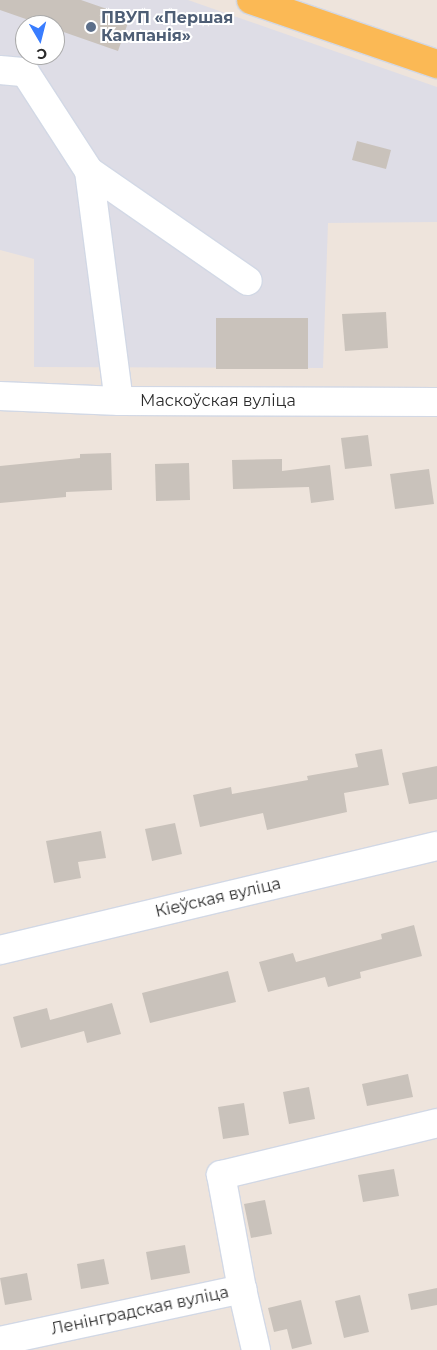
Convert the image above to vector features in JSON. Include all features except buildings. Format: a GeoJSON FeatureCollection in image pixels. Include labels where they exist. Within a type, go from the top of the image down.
{"type":"FeatureCollection","features":[{"type":"Feature","properties":{"kind":"main road"},"geometry":{"type":"LineString","coordinates":[[251,0],[437,64]]}},
{"type":"Feature","properties":{"kind":"street"},"geometry":{"type":"LineString","coordinates":[[0,70],[24,72],[89,171],[248,281]]}},
{"type":"Feature","properties":{"kind":"street"},"geometry":{"type":"LineString","coordinates":[[89,171],[119,401]]}},
{"type":"Feature","properties":{"kind":"street","name":"Маскоўская вуліца"},"geometry":{"type":"LineString","coordinates":[[0,396],[119,401],[437,402]]}},
{"type":"Feature","properties":{"kind":"street","name":"Кіеўская вуліца"},"geometry":{"type":"LineString","coordinates":[[0,950],[437,846]]}},
{"type":"Feature","properties":{"kind":"street","name":"Ленінградская вуліца"},"geometry":{"type":"LineString","coordinates":[[0,1341],[242,1289],[221,1175],[437,1123]]}},
{"type":"Feature","properties":{"kind":"street"},"geometry":{"type":"LineString","coordinates":[[242,1289],[256,1350]]}},
{"type":"Feature","properties":{"kind":"shaded area","name":"ПВУП «Першая Кампанія»"},"geometry":{"type":"Polygon","coordinates":[[[0,0],[188,0],[437,87],[437,222],[328,223],[323,368],[34,367],[34,259],[0,250],[0,0]]]}},
{"type":"Feature","properties":{"kind":"place","name":"ПВУП «Першая Кампанія»"},"geometry":{"type":"Point","coordinates":[91,27]}}]}
